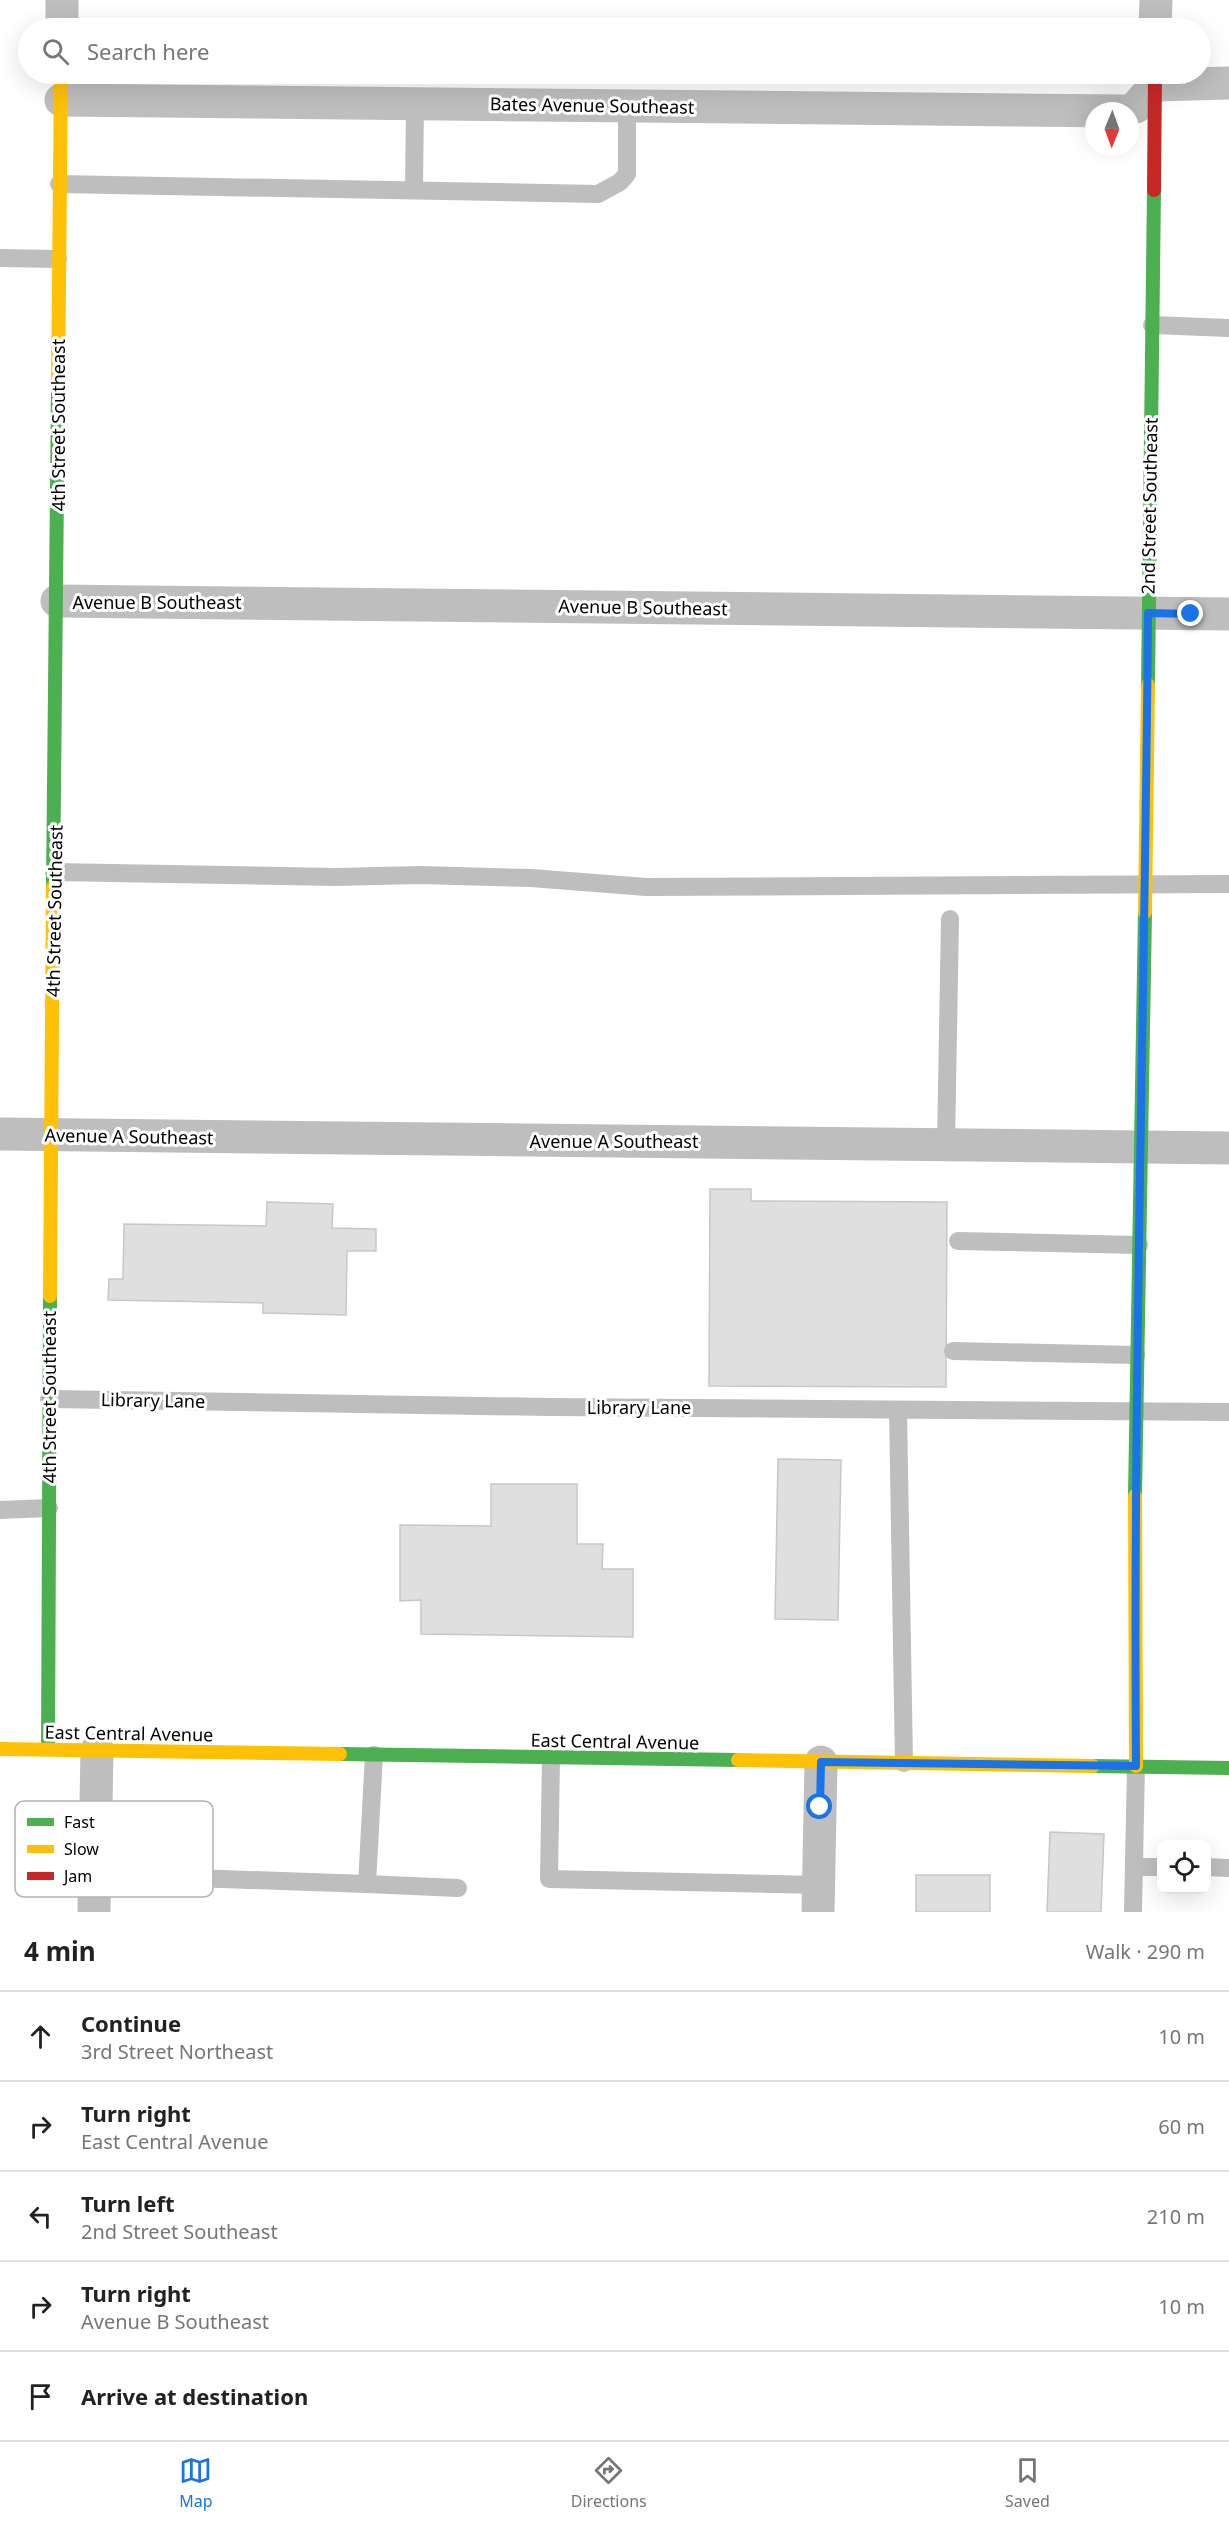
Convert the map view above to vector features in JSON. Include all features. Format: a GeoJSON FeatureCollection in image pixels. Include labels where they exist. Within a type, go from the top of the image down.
{"type":"FeatureCollection","features":[{"type":"Feature","properties":{"kind":"street"},"geometry":{"type":"LineString","coordinates":[[62,0],[62,18]]}},
{"type":"Feature","properties":{"kind":"street"},"geometry":{"type":"LineString","coordinates":[[1155,18],[1156,0]]}},
{"type":"Feature","properties":{"kind":"street"},"geometry":{"type":"LineString","coordinates":[[1211,82],[1229,83]]}},
{"type":"Feature","properties":{"kind":"street"},"geometry":{"type":"LineString","coordinates":[[1137,102],[1151,84]]}},
{"type":"Feature","properties":{"kind":"street","name":"2nd Street Southeast"},"geometry":{"type":"LineString","coordinates":[[1136,1766],[1135,1411],[1142,1147],[1155,84]]}},
{"type":"Feature","properties":{"kind":"street","name":"Bates Avenue Southeast"},"geometry":{"type":"LineString","coordinates":[[61,87],[415,104],[1085,111]]}},
{"type":"Feature","properties":{"kind":"street","name":"4th Street Southeast"},"geometry":{"type":"LineString","coordinates":[[48,1749],[51,1135],[61,87]]}},
{"type":"Feature","properties":{"kind":"street","name":"Avenue B Southeast"},"geometry":{"type":"LineString","coordinates":[[57,601],[1229,614]]}},
{"type":"Feature","properties":{"kind":"street","name":"Avenue A Southeast"},"geometry":{"type":"LineString","coordinates":[[0,1134],[1229,1148]]}},
{"type":"Feature","properties":{"kind":"street","name":"East Central Avenue"},"geometry":{"type":"LineString","coordinates":[[0,1749],[1229,1768]]}},
{"type":"Feature","properties":{"kind":"street"},"geometry":{"type":"LineString","coordinates":[[96,1801],[97,1750]]}},
{"type":"Feature","properties":{"kind":"street"},"geometry":{"type":"LineString","coordinates":[[818,1899],[821,1762]]}},
{"type":"Feature","properties":{"kind":"street"},"geometry":{"type":"LineString","coordinates":[[94,1897],[94,1912]]}},
{"type":"Feature","properties":{"kind":"lane"},"geometry":{"type":"LineString","coordinates":[[414,190],[415,104]]}},
{"type":"Feature","properties":{"kind":"lane"},"geometry":{"type":"LineString","coordinates":[[59,184],[598,194],[620,182],[627,174],[627,105]]}},
{"type":"Feature","properties":{"kind":"lane"},"geometry":{"type":"LineString","coordinates":[[0,258],[58,260]]}},
{"type":"Feature","properties":{"kind":"lane"},"geometry":{"type":"LineString","coordinates":[[1152,325],[1229,328]]}},
{"type":"Feature","properties":{"kind":"lane"},"geometry":{"type":"LineString","coordinates":[[54,872],[335,877],[420,875],[531,878],[646,887],[1229,884]]}},
{"type":"Feature","properties":{"kind":"lane"},"geometry":{"type":"LineString","coordinates":[[946,1145],[950,919]]}},
{"type":"Feature","properties":{"kind":"lane"},"geometry":{"type":"LineString","coordinates":[[958,1241],[1139,1245]]}},
{"type":"Feature","properties":{"kind":"lane"},"geometry":{"type":"LineString","coordinates":[[953,1351],[1136,1355]]}},
{"type":"Feature","properties":{"kind":"lane","name":"Library Lane"},"geometry":{"type":"LineString","coordinates":[[49,1399],[1229,1412]]}},
{"type":"Feature","properties":{"kind":"lane"},"geometry":{"type":"LineString","coordinates":[[898,1410],[904,1763]]}},
{"type":"Feature","properties":{"kind":"lane"},"geometry":{"type":"LineString","coordinates":[[0,1510],[49,1508]]}},
{"type":"Feature","properties":{"kind":"lane"},"geometry":{"type":"LineString","coordinates":[[367,1884],[375,1755]]}},
{"type":"Feature","properties":{"kind":"lane"},"geometry":{"type":"LineString","coordinates":[[551,1758],[549,1878],[818,1899]]}},
{"type":"Feature","properties":{"kind":"lane"},"geometry":{"type":"LineString","coordinates":[[1133,1912],[1136,1766]]}},
{"type":"Feature","properties":{"kind":"lane"},"geometry":{"type":"LineString","coordinates":[[1134,1867],[1157,1867]]}},
{"type":"Feature","properties":{"kind":"lane"},"geometry":{"type":"LineString","coordinates":[[1211,1868],[1229,1868]]}},
{"type":"Feature","properties":{"kind":"lane"},"geometry":{"type":"LineString","coordinates":[[213,1879],[458,1888]]}},
{"type":"Feature","properties":{"kind":"building"},"geometry":{"type":"Polygon","coordinates":[[[710,1189],[751,1189],[751,1201],[947,1202],[946,1387],[709,1386],[710,1189]]]}},
{"type":"Feature","properties":{"kind":"building"},"geometry":{"type":"Polygon","coordinates":[[[267,1202],[333,1204],[332,1228],[376,1229],[376,1251],[347,1251],[346,1315],[263,1313],[263,1303],[108,1300],[109,1279],[123,1279],[124,1224],[266,1226],[267,1202]]]}},
{"type":"Feature","properties":{"kind":"building"},"geometry":{"type":"Polygon","coordinates":[[[778,1459],[841,1460],[838,1620],[775,1619],[778,1459]]]}},
{"type":"Feature","properties":{"kind":"building"},"geometry":{"type":"Polygon","coordinates":[[[491,1484],[577,1484],[577,1544],[603,1544],[602,1569],[633,1569],[633,1637],[421,1634],[421,1600],[400,1601],[400,1525],[491,1526],[491,1484]]]}},
{"type":"Feature","properties":{"kind":"building"},"geometry":{"type":"Polygon","coordinates":[[[1050,1832],[1104,1834],[1101,1912],[1047,1912],[1050,1832]]]}},
{"type":"Feature","properties":{"kind":"building"},"geometry":{"type":"Polygon","coordinates":[[[916,1875],[990,1875],[990,1912],[916,1912],[916,1875]]]}},
{"type":"Feature","properties":{"kind":"traffic: fast"},"geometry":{"type":"LineString","coordinates":[[1148,685],[1154,190]]}},
{"type":"Feature","properties":{"kind":"traffic: fast"},"geometry":{"type":"LineString","coordinates":[[53,887],[58,390]]}},
{"type":"Feature","properties":{"kind":"traffic: fast"},"geometry":{"type":"LineString","coordinates":[[1135,1496],[1145,912]]}},
{"type":"Feature","properties":{"kind":"traffic: fast"},"geometry":{"type":"LineString","coordinates":[[48,1749],[50,1296]]}},
{"type":"Feature","properties":{"kind":"traffic: fast"},"geometry":{"type":"LineString","coordinates":[[340,1754],[738,1760]]}},
{"type":"Feature","properties":{"kind":"traffic: fast"},"geometry":{"type":"LineString","coordinates":[[1093,1766],[1229,1768]]}},
{"type":"Feature","properties":{"kind":"traffic: slow"},"geometry":{"type":"LineString","coordinates":[[58,390],[61,84]]}},
{"type":"Feature","properties":{"kind":"traffic: slow"},"geometry":{"type":"LineString","coordinates":[[1145,912],[1148,685]]}},
{"type":"Feature","properties":{"kind":"traffic: slow"},"geometry":{"type":"LineString","coordinates":[[50,1296],[53,887]]}},
{"type":"Feature","properties":{"kind":"traffic: slow"},"geometry":{"type":"LineString","coordinates":[[1135,1496],[1136,1766]]}},
{"type":"Feature","properties":{"kind":"traffic: slow"},"geometry":{"type":"LineString","coordinates":[[0,1749],[340,1754]]}},
{"type":"Feature","properties":{"kind":"traffic: slow"},"geometry":{"type":"LineString","coordinates":[[738,1760],[1093,1766]]}},
{"type":"Feature","properties":{"kind":"traffic: jam"},"geometry":{"type":"LineString","coordinates":[[1154,190],[1155,84]]}},
{"type":"Feature","properties":{"kind":"route"},"geometry":{"type":"LineString","coordinates":[[820,1807],[821,1762],[1136,1766],[1135,1411],[1142,1147],[1148,613],[1191,614]]}}]}
